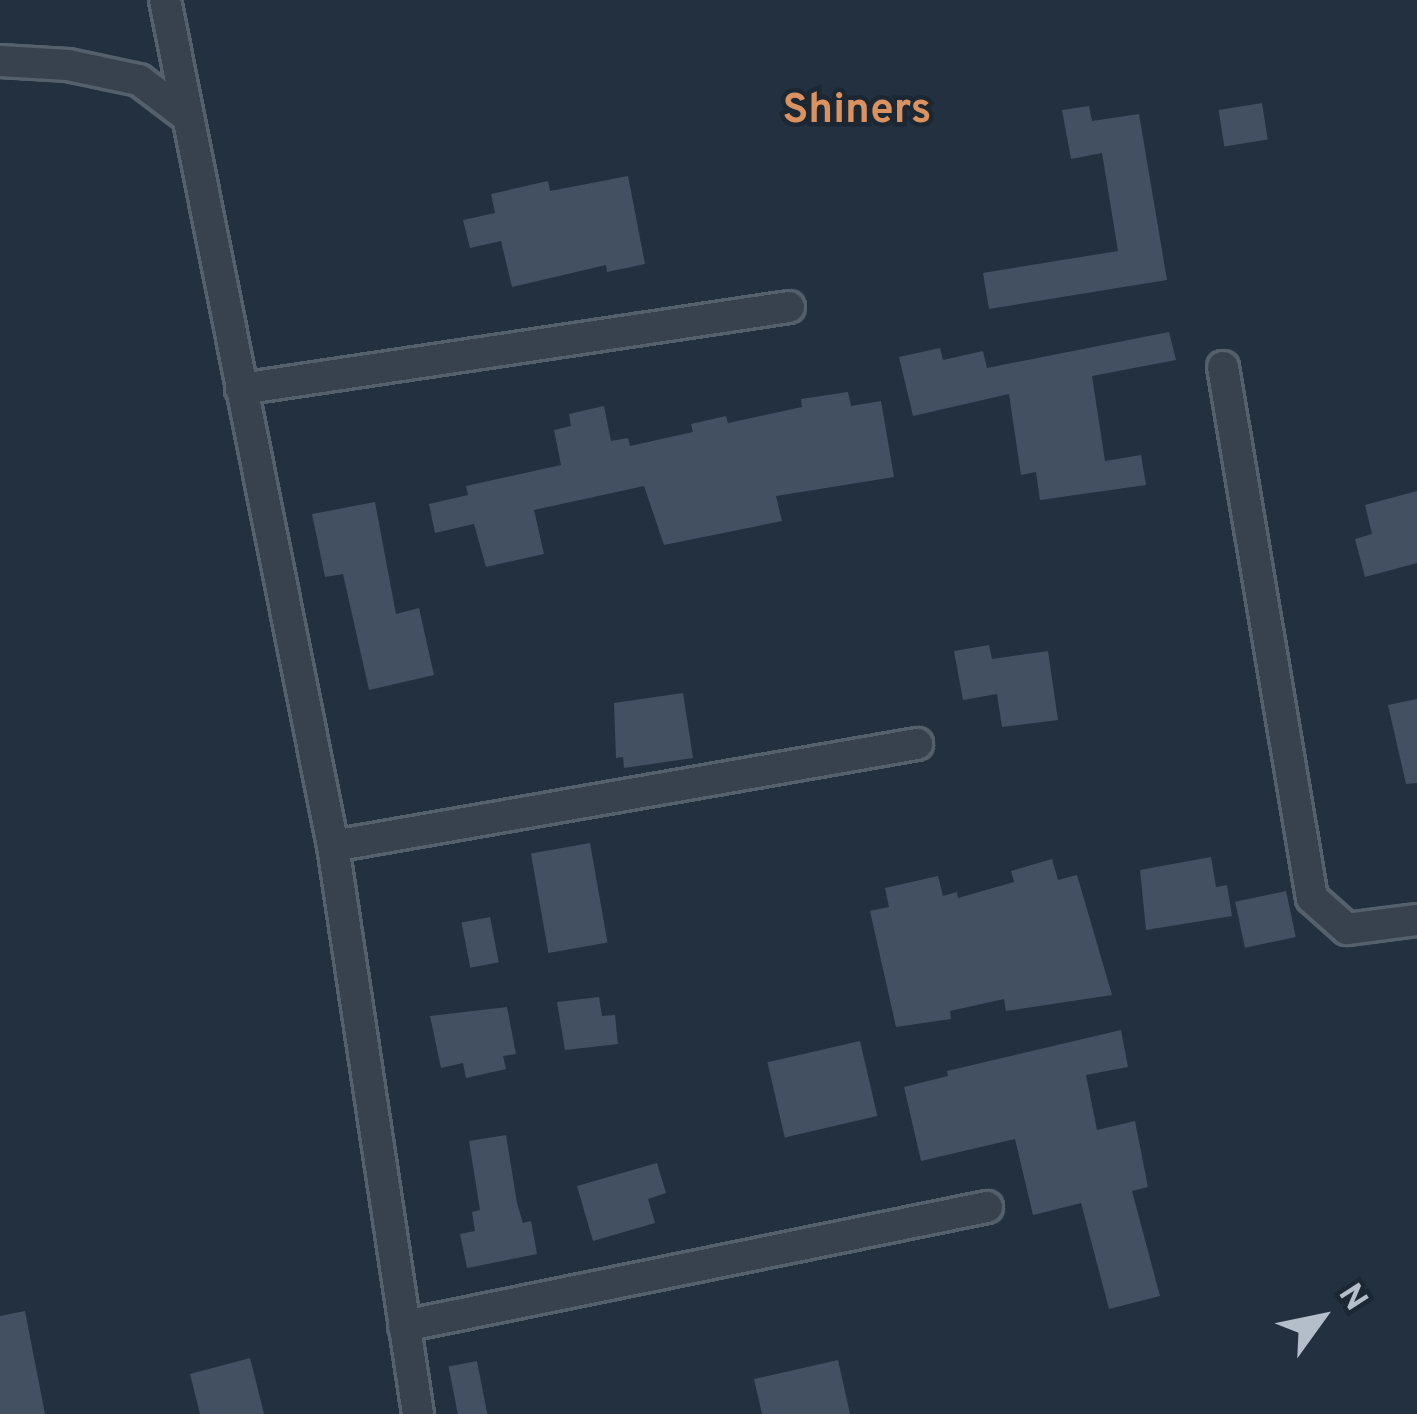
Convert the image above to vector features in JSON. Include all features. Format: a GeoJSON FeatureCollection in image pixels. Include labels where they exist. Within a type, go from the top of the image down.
{"type":"FeatureCollection","features":[{"type":"Feature","properties":{"kind":"street"},"geometry":{"type":"LineString","coordinates":[[165,0],[333,846],[418,1414]]}},
{"type":"Feature","properties":{"kind":"street"},"geometry":{"type":"LineString","coordinates":[[0,61],[68,65],[139,80],[188,117]]}},
{"type":"Feature","properties":{"kind":"street"},"geometry":{"type":"LineString","coordinates":[[241,389],[788,307]]}},
{"type":"Feature","properties":{"kind":"street"},"geometry":{"type":"LineString","coordinates":[[1223,367],[1312,898],[1347,929],[1417,920]]}},
{"type":"Feature","properties":{"kind":"street"},"geometry":{"type":"LineString","coordinates":[[333,846],[917,744]]}},
{"type":"Feature","properties":{"kind":"street"},"geometry":{"type":"LineString","coordinates":[[404,1326],[987,1207]]}},
{"type":"Feature","properties":{"kind":"building"},"geometry":{"type":"Polygon","coordinates":[[[1262,103],[1268,140],[1224,146],[1219,110],[1262,103]]]}},
{"type":"Feature","properties":{"kind":"building"},"geometry":{"type":"Polygon","coordinates":[[[1089,106],[1092,121],[1139,114],[1167,280],[989,309],[983,273],[1118,251],[1102,153],[1071,159],[1062,110],[1089,106]]]}},
{"type":"Feature","properties":{"kind":"building"},"geometry":{"type":"Polygon","coordinates":[[[628,176],[645,264],[607,272],[606,265],[512,287],[501,241],[470,248],[463,220],[495,213],[491,194],[548,181],[550,191],[628,176]]]}},
{"type":"Feature","properties":{"kind":"building"},"geometry":{"type":"Polygon","coordinates":[[[1169,332],[1176,360],[1092,376],[1105,461],[1141,455],[1146,485],[1040,500],[1036,472],[1021,475],[1009,394],[913,416],[899,357],[940,348],[943,360],[983,351],[987,368],[1169,332]]]}},
{"type":"Feature","properties":{"kind":"building"},"geometry":{"type":"Polygon","coordinates":[[[848,392],[851,406],[881,401],[894,477],[776,496],[782,521],[664,545],[644,486],[534,510],[544,554],[486,567],[474,524],[435,533],[429,504],[468,495],[466,486],[561,465],[554,430],[571,426],[569,414],[604,406],[611,441],[628,438],[630,446],[693,432],[691,424],[726,416],[728,423],[802,407],[801,399],[848,392]]]}},
{"type":"Feature","properties":{"kind":"building"},"geometry":{"type":"Polygon","coordinates":[[[1417,491],[1417,563],[1365,577],[1355,539],[1372,534],[1365,505],[1417,491]]]}},
{"type":"Feature","properties":{"kind":"building"},"geometry":{"type":"Polygon","coordinates":[[[375,502],[396,614],[419,608],[434,675],[369,690],[343,574],[325,577],[312,514],[375,502]]]}},
{"type":"Feature","properties":{"kind":"building"},"geometry":{"type":"Polygon","coordinates":[[[989,645],[992,659],[1048,651],[1058,720],[1002,727],[997,694],[963,700],[954,651],[989,645]]]}},
{"type":"Feature","properties":{"kind":"building"},"geometry":{"type":"Polygon","coordinates":[[[683,693],[693,758],[624,768],[623,757],[616,758],[614,703],[683,693]]]}},
{"type":"Feature","properties":{"kind":"building"},"geometry":{"type":"Polygon","coordinates":[[[1417,699],[1417,783],[1406,784],[1388,705],[1417,699]]]}},
{"type":"Feature","properties":{"kind":"building"},"geometry":{"type":"Polygon","coordinates":[[[590,843],[608,942],[548,953],[531,853],[590,843]]]}},
{"type":"Feature","properties":{"kind":"building"},"geometry":{"type":"Polygon","coordinates":[[[1211,857],[1216,887],[1227,885],[1232,916],[1146,930],[1140,870],[1211,857]]]}},
{"type":"Feature","properties":{"kind":"building"},"geometry":{"type":"Polygon","coordinates":[[[1052,859],[1058,880],[1077,875],[1112,995],[1006,1011],[1004,999],[950,1011],[951,1019],[896,1027],[870,911],[889,907],[885,888],[938,876],[943,896],[957,892],[958,898],[1014,882],[1011,871],[1052,859]]]}},
{"type":"Feature","properties":{"kind":"building"},"geometry":{"type":"Polygon","coordinates":[[[1286,891],[1296,937],[1245,948],[1235,902],[1286,891]]]}},
{"type":"Feature","properties":{"kind":"building"},"geometry":{"type":"Polygon","coordinates":[[[490,917],[499,962],[470,968],[462,923],[490,917]]]}},
{"type":"Feature","properties":{"kind":"building"},"geometry":{"type":"Polygon","coordinates":[[[599,997],[602,1016],[615,1015],[618,1044],[565,1050],[557,1002],[599,997]]]}},
{"type":"Feature","properties":{"kind":"building"},"geometry":{"type":"Polygon","coordinates":[[[507,1007],[516,1054],[503,1056],[506,1069],[466,1078],[463,1063],[441,1068],[430,1016],[507,1007]]]}},
{"type":"Feature","properties":{"kind":"building"},"geometry":{"type":"Polygon","coordinates":[[[1121,1030],[1128,1067],[1086,1075],[1097,1130],[1135,1121],[1148,1187],[1132,1191],[1160,1296],[1109,1309],[1081,1203],[1033,1215],[1015,1139],[921,1161],[904,1087],[948,1076],[947,1071],[1121,1030]]]}},
{"type":"Feature","properties":{"kind":"building"},"geometry":{"type":"Polygon","coordinates":[[[860,1041],[877,1116],[785,1137],[767,1062],[860,1041]]]}},
{"type":"Feature","properties":{"kind":"building"},"geometry":{"type":"Polygon","coordinates":[[[506,1135],[517,1203],[523,1223],[531,1221],[537,1254],[467,1268],[460,1234],[475,1231],[472,1212],[480,1210],[469,1141],[506,1135]]]}},
{"type":"Feature","properties":{"kind":"building"},"geometry":{"type":"Polygon","coordinates":[[[657,1163],[666,1193],[648,1199],[655,1223],[593,1241],[577,1186],[657,1163]]]}},
{"type":"Feature","properties":{"kind":"building"},"geometry":{"type":"Polygon","coordinates":[[[25,1311],[45,1414],[0,1414],[0,1316],[25,1311]]]}},
{"type":"Feature","properties":{"kind":"building"},"geometry":{"type":"Polygon","coordinates":[[[250,1358],[264,1414],[200,1414],[190,1374],[250,1358]]]}},
{"type":"Feature","properties":{"kind":"building"},"geometry":{"type":"Polygon","coordinates":[[[838,1360],[850,1414],[762,1414],[754,1379],[838,1360]]]}},
{"type":"Feature","properties":{"kind":"building"},"geometry":{"type":"Polygon","coordinates":[[[477,1361],[487,1414],[458,1414],[449,1367],[477,1361]]]}},
{"type":"Feature","properties":{"kind":"district","name":"Shiners"},"geometry":{"type":"Point","coordinates":[857,112]}}]}
